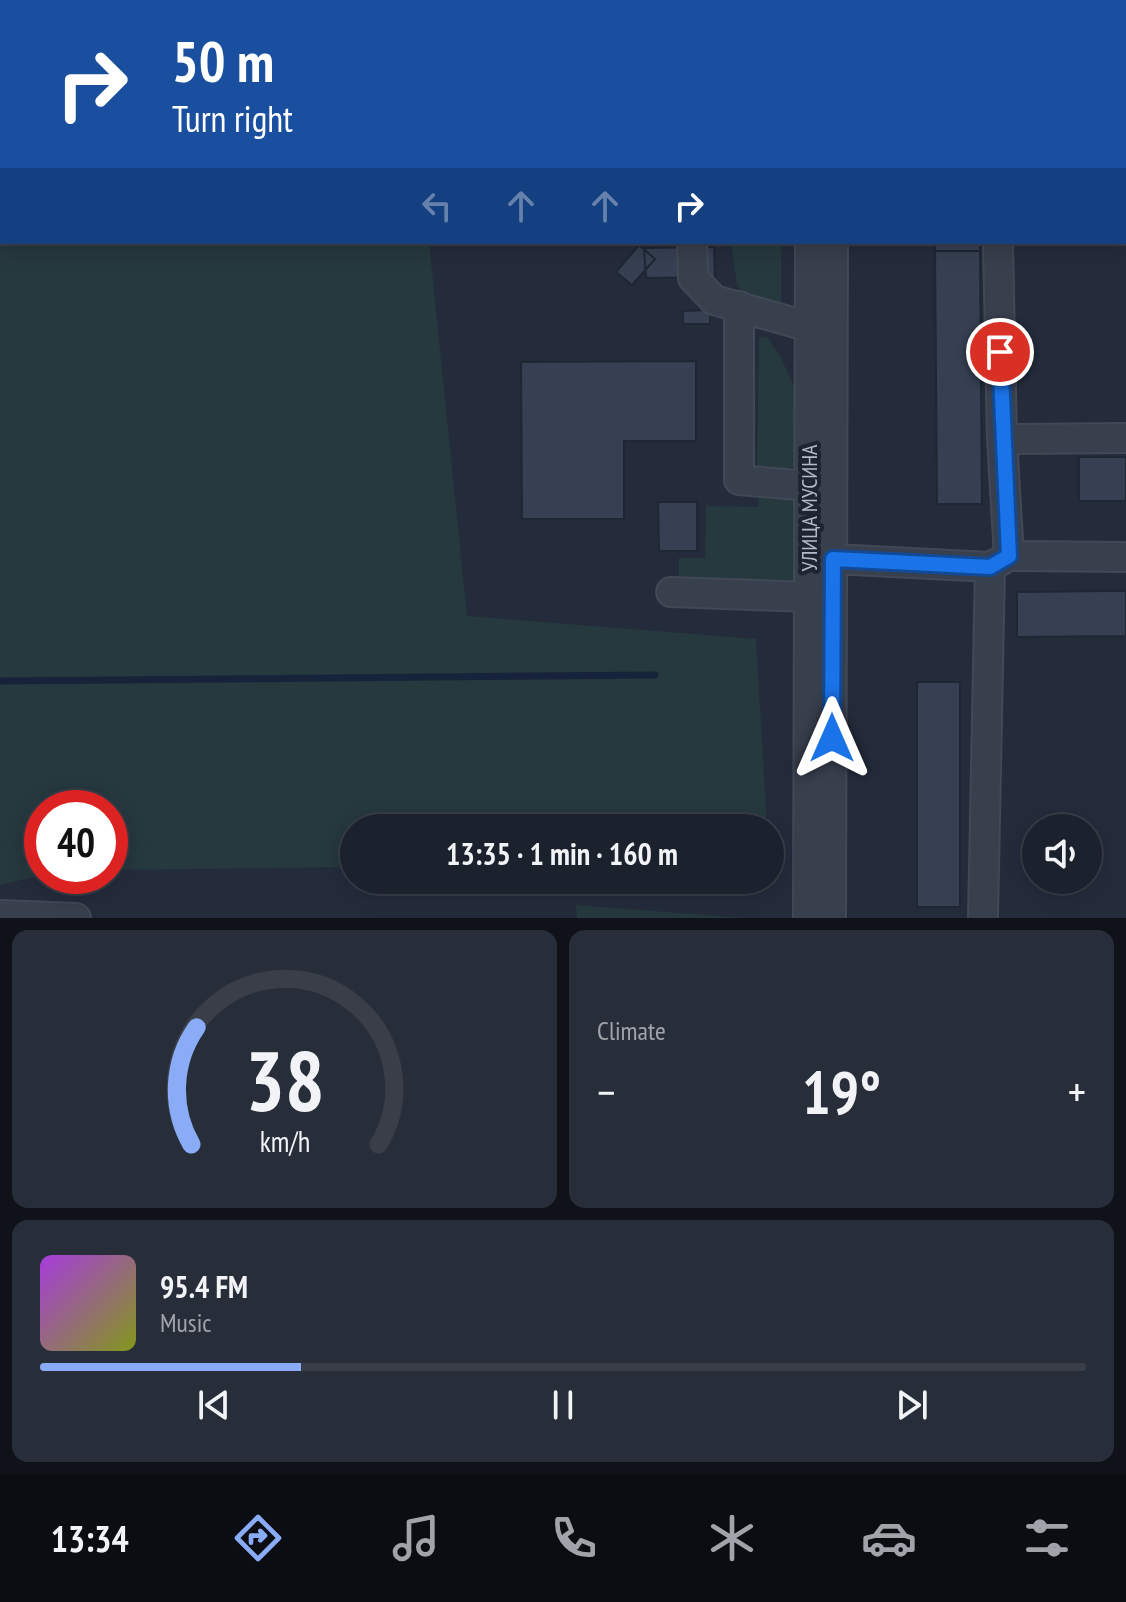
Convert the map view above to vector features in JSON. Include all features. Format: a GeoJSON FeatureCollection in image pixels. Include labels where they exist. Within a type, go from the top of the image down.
{"type":"FeatureCollection","features":[{"type":"Feature","properties":{"kind":"street"},"geometry":{"type":"LineString","coordinates":[[692,244],[693,278],[714,300],[810,327]]}},
{"type":"Feature","properties":{"kind":"street","name":"УЛИЦА МУСИНА"},"geometry":{"type":"LineString","coordinates":[[808,918],[810,244]]}},
{"type":"Feature","properties":{"kind":"street","name":"УЛИЦА МУСИНА"},"geometry":{"type":"LineString","coordinates":[[831,918],[833,244]]}},
{"type":"Feature","properties":{"kind":"street"},"geometry":{"type":"LineString","coordinates":[[983,918],[1000,561],[1002,439],[998,244]]}},
{"type":"Feature","properties":{"kind":"street"},"geometry":{"type":"LineString","coordinates":[[739,306],[739,480],[809,486]]}},
{"type":"Feature","properties":{"kind":"street"},"geometry":{"type":"LineString","coordinates":[[1002,439],[1126,438]]}},
{"type":"Feature","properties":{"kind":"street"},"geometry":{"type":"LineString","coordinates":[[833,559],[1000,561],[1126,557]]}},
{"type":"Feature","properties":{"kind":"street"},"geometry":{"type":"LineString","coordinates":[[671,592],[809,597]]}},
{"type":"Feature","properties":{"kind":"street"},"geometry":{"type":"LineString","coordinates":[[0,915],[76,918]]}},
{"type":"Feature","properties":{"kind":"green space"},"geometry":{"type":"Polygon","coordinates":[[[0,244],[429,244],[467,616],[756,639],[766,814],[340,814],[340,867],[128,870],[128,790],[24,790],[24,879],[0,885],[0,244]]]}},
{"type":"Feature","properties":{"kind":"green space"},"geometry":{"type":"Polygon","coordinates":[[[731,244],[781,244],[781,303],[753,302],[737,285],[731,244]]]}},
{"type":"Feature","properties":{"kind":"green space"},"geometry":{"type":"Polygon","coordinates":[[[759,338],[768,338],[781,358],[801,402],[799,460],[781,472],[760,471],[757,466],[759,338]]]}},
{"type":"Feature","properties":{"kind":"green space"},"geometry":{"type":"Polygon","coordinates":[[[759,497],[791,498],[798,503],[797,580],[792,583],[679,582],[679,558],[705,558],[706,506],[758,507],[759,497]]]}},
{"type":"Feature","properties":{"kind":"green space"},"geometry":{"type":"Polygon","coordinates":[[[576,905],[743,918],[577,918],[576,905]]]}},
{"type":"Feature","properties":{"kind":"building"},"geometry":{"type":"Polygon","coordinates":[[[935,244],[980,244],[980,251],[935,251],[935,244]]]}},
{"type":"Feature","properties":{"kind":"building"},"geometry":{"type":"Polygon","coordinates":[[[639,245],[655,259],[632,285],[616,272],[639,245]]]}},
{"type":"Feature","properties":{"kind":"building"},"geometry":{"type":"Polygon","coordinates":[[[714,247],[715,277],[646,278],[644,248],[714,247]]]}},
{"type":"Feature","properties":{"kind":"building"},"geometry":{"type":"Polygon","coordinates":[[[935,251],[980,251],[982,504],[937,504],[935,251]]]}},
{"type":"Feature","properties":{"kind":"building"},"geometry":{"type":"Polygon","coordinates":[[[710,310],[710,324],[683,324],[683,311],[710,310]]]}},
{"type":"Feature","properties":{"kind":"building"},"geometry":{"type":"Polygon","coordinates":[[[696,361],[696,441],[624,441],[624,519],[522,519],[521,362],[696,361]]]}},
{"type":"Feature","properties":{"kind":"building"},"geometry":{"type":"Polygon","coordinates":[[[1079,457],[1126,457],[1126,501],[1079,501],[1079,457]]]}},
{"type":"Feature","properties":{"kind":"building"},"geometry":{"type":"Polygon","coordinates":[[[658,502],[697,502],[697,551],[659,551],[658,502]]]}},
{"type":"Feature","properties":{"kind":"building"},"geometry":{"type":"Polygon","coordinates":[[[1126,591],[1126,636],[1017,637],[1017,592],[1126,591]]]}},
{"type":"Feature","properties":{"kind":"building"},"geometry":{"type":"Polygon","coordinates":[[[917,682],[960,682],[960,907],[917,907],[917,682]]]}},
{"type":"Feature","properties":{"kind":"waterway"},"geometry":{"type":"LineString","coordinates":[[0,681],[655,675]]}},
{"type":"Feature","properties":{"kind":"route"},"geometry":{"type":"LineString","coordinates":[[832,738],[833,559],[990,567],[1009,556],[1000,352]]}}]}
